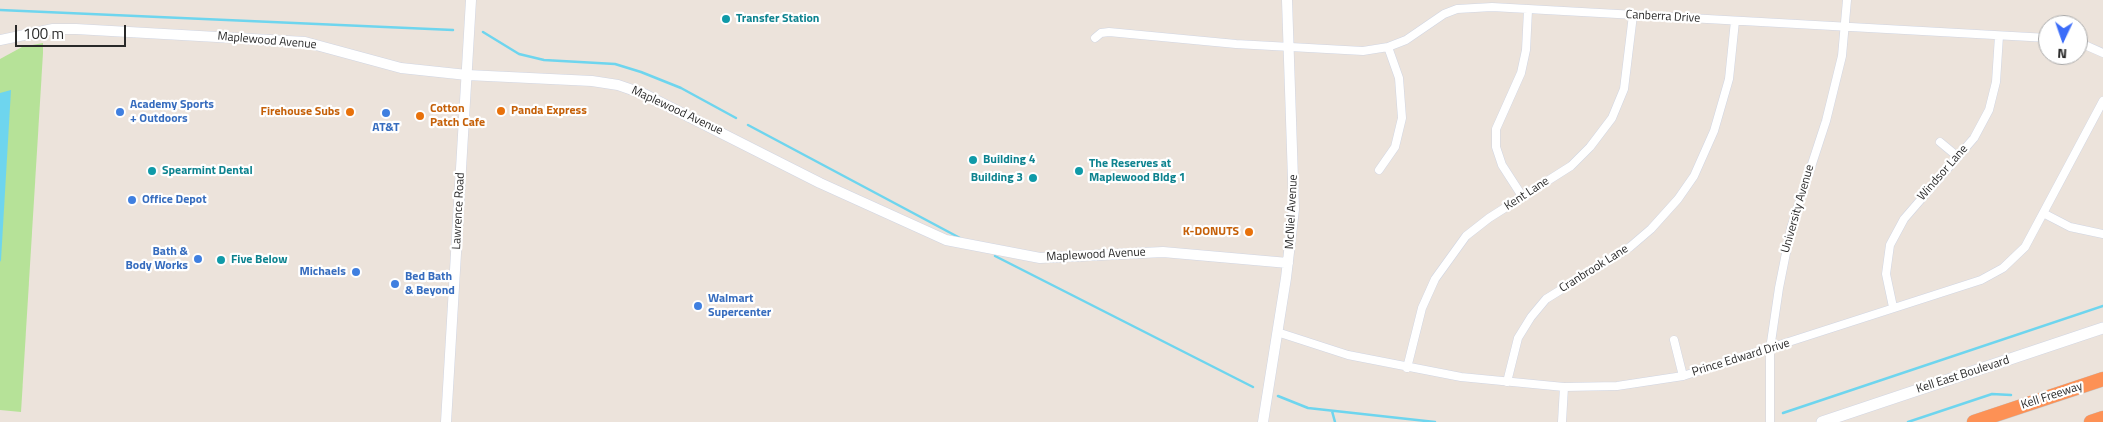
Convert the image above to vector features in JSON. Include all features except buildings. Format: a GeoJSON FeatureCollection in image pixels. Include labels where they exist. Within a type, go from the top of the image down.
{"type":"FeatureCollection","features":[{"type":"Feature","properties":{"kind":"highway","name":"Kell Freeway"},"geometry":{"type":"LineString","coordinates":[[1974,422],[2103,379]]}},
{"type":"Feature","properties":{"kind":"highway"},"geometry":{"type":"LineString","coordinates":[[2091,422],[2103,418]]}},
{"type":"Feature","properties":{"kind":"main road","name":"Kell East Boulevard"},"geometry":{"type":"LineString","coordinates":[[1822,422],[2103,328]]}},
{"type":"Feature","properties":{"kind":"street","name":"Lawrence Road"},"geometry":{"type":"LineString","coordinates":[[446,422],[471,0]]}},
{"type":"Feature","properties":{"kind":"street","name":"McNiel Avenue"},"geometry":{"type":"LineString","coordinates":[[1263,422],[1288,263],[1295,193],[1287,0]]}},
{"type":"Feature","properties":{"kind":"street","name":"University Avenue"},"geometry":{"type":"LineString","coordinates":[[1770,422],[1770,349],[1791,228],[1826,121],[1842,56],[1847,0]]}},
{"type":"Feature","properties":{"kind":"street","name":"Canberra Drive"},"geometry":{"type":"LineString","coordinates":[[1095,38],[1101,33],[1109,32],[1288,47],[1363,51],[1388,47],[1412,36],[1444,14],[1457,9],[1492,8],[2038,38]]}},
{"type":"Feature","properties":{"kind":"street"},"geometry":{"type":"LineString","coordinates":[[1522,196],[1502,165],[1496,147],[1496,129],[1521,73],[1526,50],[1528,10]]}},
{"type":"Feature","properties":{"kind":"street","name":"Kent Lane"},"geometry":{"type":"LineString","coordinates":[[1407,368],[1422,308],[1435,279],[1466,236],[1522,196],[1571,166],[1590,148],[1612,118],[1624,89],[1632,15]]}},
{"type":"Feature","properties":{"kind":"street","name":"Cranbrook Lane"},"geometry":{"type":"LineString","coordinates":[[1507,382],[1518,338],[1530,318],[1546,299],[1630,247],[1651,229],[1678,199],[1694,176],[1714,131],[1729,79],[1735,21]]}},
{"type":"Feature","properties":{"kind":"street","name":"Maplewood Avenue"},"geometry":{"type":"LineString","coordinates":[[0,40],[53,29],[81,29],[305,42],[401,68],[467,75],[592,81],[618,85],[644,94],[820,183],[946,240],[1040,258],[1163,252],[1288,263]]}},
{"type":"Feature","properties":{"kind":"street"},"geometry":{"type":"LineString","coordinates":[[0,49],[15,36]]}},
{"type":"Feature","properties":{"kind":"street","name":"Windsor Lane"},"geometry":{"type":"LineString","coordinates":[[1893,307],[1886,274],[1890,245],[1904,219],[1974,138],[1989,110],[1996,82],[1999,36]]}},
{"type":"Feature","properties":{"kind":"street"},"geometry":{"type":"LineString","coordinates":[[2088,46],[2103,53]]}},
{"type":"Feature","properties":{"kind":"street"},"geometry":{"type":"LineString","coordinates":[[1379,170],[1395,147],[1402,118],[1398,78],[1388,47]]}},
{"type":"Feature","properties":{"kind":"street","name":"Prince Edward Drive"},"geometry":{"type":"LineString","coordinates":[[1277,332],[1348,355],[1407,368],[1507,382],[1564,386],[1617,386],[1683,376],[1981,280],[2002,268],[2025,247],[2103,101]]}},
{"type":"Feature","properties":{"kind":"street"},"geometry":{"type":"LineString","coordinates":[[1940,142],[1958,157]]}},
{"type":"Feature","properties":{"kind":"street"},"geometry":{"type":"LineString","coordinates":[[2043,213],[2070,227],[2103,234]]}},
{"type":"Feature","properties":{"kind":"street"},"geometry":{"type":"LineString","coordinates":[[1674,340],[1683,376]]}},
{"type":"Feature","properties":{"kind":"street"},"geometry":{"type":"LineString","coordinates":[[1562,422],[1564,386]]}},
{"type":"Feature","properties":{"kind":"green space"},"geometry":{"type":"Polygon","coordinates":[[[43,43],[21,412],[0,410],[0,59],[22,47],[43,43]]]}},
{"type":"Feature","properties":{"kind":"water"},"geometry":{"type":"Polygon","coordinates":[[[11,90],[1,260],[0,262],[0,93],[11,90]]]}},
{"type":"Feature","properties":{"kind":"waterway"},"geometry":{"type":"LineString","coordinates":[[0,10],[453,30]]}},
{"type":"Feature","properties":{"kind":"waterway"},"geometry":{"type":"LineString","coordinates":[[483,32],[519,54],[544,60],[615,64],[641,72],[681,88],[736,118]]}},
{"type":"Feature","properties":{"kind":"waterway"},"geometry":{"type":"LineString","coordinates":[[748,125],[960,238]]}},
{"type":"Feature","properties":{"kind":"waterway"},"geometry":{"type":"LineString","coordinates":[[995,256],[1253,387]]}},
{"type":"Feature","properties":{"kind":"waterway"},"geometry":{"type":"LineString","coordinates":[[1783,413],[2103,306]]}},
{"type":"Feature","properties":{"kind":"waterway"},"geometry":{"type":"LineString","coordinates":[[1908,422],[1992,394],[2011,395]]}},
{"type":"Feature","properties":{"kind":"waterway"},"geometry":{"type":"LineString","coordinates":[[1278,396],[1308,408],[1435,422]]}},
{"type":"Feature","properties":{"kind":"waterway"},"geometry":{"type":"LineString","coordinates":[[1332,411],[1335,422]]}},
{"type":"Feature","properties":{"kind":"place","name":"Transfer Station"},"geometry":{"type":"Point","coordinates":[726,19]}},
{"type":"Feature","properties":{"kind":"place","name":"Panda Express"},"geometry":{"type":"Point","coordinates":[501,111]}},
{"type":"Feature","properties":{"kind":"place","name":"Academy Sports + Outdoors"},"geometry":{"type":"Point","coordinates":[120,112]}},
{"type":"Feature","properties":{"kind":"place","name":"Firehouse Subs"},"geometry":{"type":"Point","coordinates":[350,112]}},
{"type":"Feature","properties":{"kind":"place","name":"AT&T"},"geometry":{"type":"Point","coordinates":[386,113]}},
{"type":"Feature","properties":{"kind":"place","name":"Cotton Patch Cafe"},"geometry":{"type":"Point","coordinates":[420,116]}},
{"type":"Feature","properties":{"kind":"place","name":"Building 4"},"geometry":{"type":"Point","coordinates":[973,160]}},
{"type":"Feature","properties":{"kind":"place","name":"Spearmint Dental"},"geometry":{"type":"Point","coordinates":[152,171]}},
{"type":"Feature","properties":{"kind":"place","name":"The Reserves at Maplewood Bldg 1"},"geometry":{"type":"Point","coordinates":[1079,171]}},
{"type":"Feature","properties":{"kind":"place","name":"Building 3"},"geometry":{"type":"Point","coordinates":[1033,178]}},
{"type":"Feature","properties":{"kind":"place","name":"Office Depot"},"geometry":{"type":"Point","coordinates":[132,200]}},
{"type":"Feature","properties":{"kind":"place","name":"K-DONUTS"},"geometry":{"type":"Point","coordinates":[1249,232]}},
{"type":"Feature","properties":{"kind":"place","name":"Bath & Body Works"},"geometry":{"type":"Point","coordinates":[198,259]}},
{"type":"Feature","properties":{"kind":"place","name":"Five Below"},"geometry":{"type":"Point","coordinates":[221,260]}},
{"type":"Feature","properties":{"kind":"place","name":"Michaels"},"geometry":{"type":"Point","coordinates":[356,272]}},
{"type":"Feature","properties":{"kind":"place","name":"Bed Bath & Beyond"},"geometry":{"type":"Point","coordinates":[395,284]}},
{"type":"Feature","properties":{"kind":"place","name":"Walmart Supercenter"},"geometry":{"type":"Point","coordinates":[698,306]}}]}
